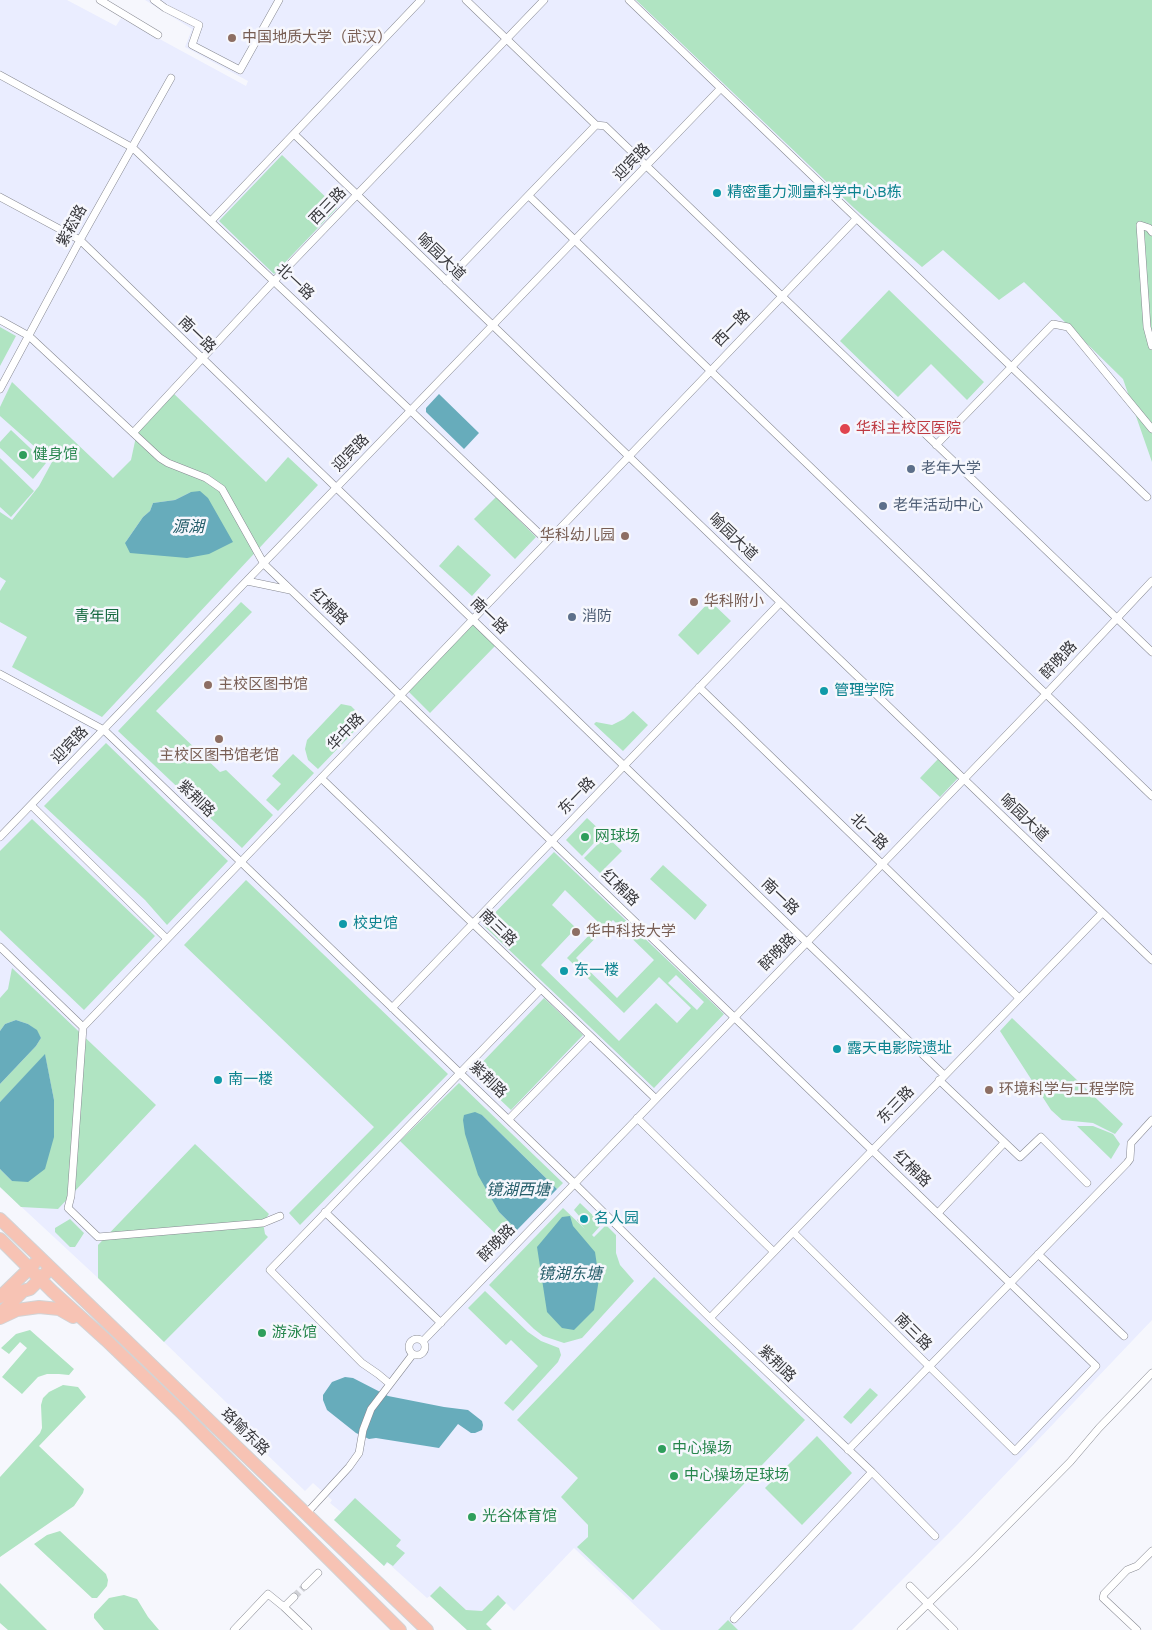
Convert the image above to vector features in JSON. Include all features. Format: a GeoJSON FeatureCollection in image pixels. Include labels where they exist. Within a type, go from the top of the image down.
{"type":"FeatureCollection","features":[{"type":"Feature","properties":{"kind":"highway","name":"珞喻东路"},"geometry":{"type":"LineString","coordinates":[[0,1218],[427,1630]]}},
{"type":"Feature","properties":{"kind":"highway","name":"珞喻东路"},"geometry":{"type":"LineString","coordinates":[[0,1239],[106,1340],[400,1630]]}},
{"type":"Feature","properties":{"kind":"highway"},"geometry":{"type":"LineString","coordinates":[[0,1297],[40,1256]]}},
{"type":"Feature","properties":{"kind":"highway"},"geometry":{"type":"LineString","coordinates":[[0,1314],[23,1291],[30,1290],[52,1267]]}},
{"type":"Feature","properties":{"kind":"highway"},"geometry":{"type":"LineString","coordinates":[[0,1318],[17,1310],[31,1307],[59,1309],[106,1340]]}},
{"type":"Feature","properties":{"kind":"street"},"geometry":{"type":"LineString","coordinates":[[100,0],[158,35]]}},
{"type":"Feature","properties":{"kind":"street"},"geometry":{"type":"LineString","coordinates":[[154,0],[198,26],[192,45],[240,70],[279,0]]}},
{"type":"Feature","properties":{"kind":"street"},"geometry":{"type":"LineString","coordinates":[[211,221],[421,0]]}},
{"type":"Feature","properties":{"kind":"street"},"geometry":{"type":"LineString","coordinates":[[466,0],[596,125],[605,126],[1152,652]]}},
{"type":"Feature","properties":{"kind":"street","name":"西三路"},"geometry":{"type":"LineString","coordinates":[[133,433],[274,281],[544,0]]}},
{"type":"Feature","properties":{"kind":"street"},"geometry":{"type":"LineString","coordinates":[[629,0],[1147,497]]}},
{"type":"Feature","properties":{"kind":"street","name":"北一路"},"geometry":{"type":"LineString","coordinates":[[0,74],[132,148],[547,541]]}},
{"type":"Feature","properties":{"kind":"street","name":"紫菘路"},"geometry":{"type":"LineString","coordinates":[[0,389],[170,78]]}},
{"type":"Feature","properties":{"kind":"street","name":"迎宾路"},"geometry":{"type":"LineString","coordinates":[[2,832],[104,730],[721,88]]}},
{"type":"Feature","properties":{"kind":"street"},"geometry":{"type":"LineString","coordinates":[[446,281],[596,125]]}},
{"type":"Feature","properties":{"kind":"street","name":"喻园大道"},"geometry":{"type":"LineString","coordinates":[[294,134],[1152,960]]}},
{"type":"Feature","properties":{"kind":"street"},"geometry":{"type":"LineString","coordinates":[[528,196],[1152,796]]}},
{"type":"Feature","properties":{"kind":"street","name":"南一路"},"geometry":{"type":"LineString","coordinates":[[0,197],[80,240],[807,942],[1020,1158],[1040,1137],[1087,1182]]}},
{"type":"Feature","properties":{"kind":"street","name":"西一路"},"geometry":{"type":"LineString","coordinates":[[628,456],[856,219]]}},
{"type":"Feature","properties":{"kind":"street"},"geometry":{"type":"LineString","coordinates":[[1152,232],[1149,228],[1140,225],[1147,327],[1152,346]]}},
{"type":"Feature","properties":{"kind":"street","name":"红棉路"},"geometry":{"type":"LineString","coordinates":[[0,320],[29,336],[160,458],[206,478],[222,489],[264,564],[1096,1366],[1015,1451]]}},
{"type":"Feature","properties":{"kind":"street"},"geometry":{"type":"LineString","coordinates":[[936,445],[1053,324],[1068,327],[1152,429]]}},
{"type":"Feature","properties":{"kind":"street","name":"华中路"},"geometry":{"type":"LineString","coordinates":[[83,1026],[628,456]]}},
{"type":"Feature","properties":{"kind":"street"},"geometry":{"type":"LineString","coordinates":[[247,581],[291,590]]}},
{"type":"Feature","properties":{"kind":"street","name":"醉晚路"},"geometry":{"type":"LineString","coordinates":[[423,1341],[1046,694],[1152,581]]}},
{"type":"Feature","properties":{"kind":"street","name":"东一路"},"geometry":{"type":"LineString","coordinates":[[392,1008],[780,603]]}},
{"type":"Feature","properties":{"kind":"street","name":"紫荆路"},"geometry":{"type":"LineString","coordinates":[[0,674],[104,730],[574,1183],[710,1318],[872,1472],[934,1536]]}},
{"type":"Feature","properties":{"kind":"street","name":"北一路"},"geometry":{"type":"LineString","coordinates":[[699,687],[1019,998]]}},
{"type":"Feature","properties":{"kind":"street","name":"南三路"},"geometry":{"type":"LineString","coordinates":[[320,778],[656,1099]]}},
{"type":"Feature","properties":{"kind":"street"},"geometry":{"type":"LineString","coordinates":[[30,805],[167,939]]}},
{"type":"Feature","properties":{"kind":"street","name":"东三路"},"geometry":{"type":"LineString","coordinates":[[710,1318],[1102,912]]}},
{"type":"Feature","properties":{"kind":"street"},"geometry":{"type":"LineString","coordinates":[[0,947],[83,1026],[71,1196],[68,1208],[98,1237],[263,1223],[280,1216]]}},
{"type":"Feature","properties":{"kind":"street"},"geometry":{"type":"LineString","coordinates":[[390,1384],[362,1363],[270,1270],[541,988]]}},
{"type":"Feature","properties":{"kind":"street"},"geometry":{"type":"LineString","coordinates":[[509,1120],[590,1036]]}},
{"type":"Feature","properties":{"kind":"street"},"geometry":{"type":"LineString","coordinates":[[637,1118],[774,1252]]}},
{"type":"Feature","properties":{"kind":"street"},"geometry":{"type":"LineString","coordinates":[[848,1450],[1127,1163],[1130,1158],[1131,1143],[1152,1120]]}},
{"type":"Feature","properties":{"kind":"street"},"geometry":{"type":"LineString","coordinates":[[938,1213],[1004,1143]]}},
{"type":"Feature","properties":{"kind":"street"},"geometry":{"type":"LineString","coordinates":[[325,1212],[441,1323]]}},
{"type":"Feature","properties":{"kind":"street","name":"南三路"},"geometry":{"type":"LineString","coordinates":[[793,1232],[1015,1451]]}},
{"type":"Feature","properties":{"kind":"street"},"geometry":{"type":"LineString","coordinates":[[1038,1254],[1124,1336]]}},
{"type":"Feature","properties":{"kind":"street","name":"醉晚路"},"geometry":{"type":"LineString","coordinates":[[418,1339],[423,1341],[426,1346],[423,1353],[418,1356],[413,1354],[409,1348],[411,1341],[418,1339]]}},
{"type":"Feature","properties":{"kind":"street","name":"醉晚路"},"geometry":{"type":"LineString","coordinates":[[306,1514],[349,1467],[359,1453],[366,1419],[380,1395],[413,1354]]}},
{"type":"Feature","properties":{"kind":"street"},"geometry":{"type":"LineString","coordinates":[[901,1630],[1070,1462],[1099,1428],[1152,1373]]}},
{"type":"Feature","properties":{"kind":"street"},"geometry":{"type":"LineString","coordinates":[[734,1619],[872,1472]]}},
{"type":"Feature","properties":{"kind":"street"},"geometry":{"type":"LineString","coordinates":[[1137,1630],[1103,1598],[1104,1594],[1127,1570],[1137,1566],[1152,1551]]}},
{"type":"Feature","properties":{"kind":"street"},"geometry":{"type":"LineString","coordinates":[[305,1586],[318,1573]]}},
{"type":"Feature","properties":{"kind":"street"},"geometry":{"type":"LineString","coordinates":[[910,1586],[954,1630]]}},
{"type":"Feature","properties":{"kind":"street"},"geometry":{"type":"LineString","coordinates":[[234,1630],[268,1594],[308,1630]]}},
{"type":"Feature","properties":{"kind":"street"},"geometry":{"type":"LineString","coordinates":[[284,1607],[294,1597]]}},
{"type":"Feature","properties":{"kind":"shaded area","name":"华中科技大学"},"geometry":{"type":"Polygon","coordinates":[[[0,0],[67,0],[116,26],[121,18],[246,86],[248,81],[185,47],[192,29],[145,0],[1013,0],[1152,158],[1152,1320],[958,1524],[852,1630],[661,1630],[574,1548],[514,1611],[506,1603],[481,1630],[467,1630],[430,1596],[427,1598],[388,1563],[384,1566],[334,1520],[341,1512],[330,1503],[332,1500],[313,1483],[305,1491],[257,1445],[263,1438],[98,1278],[0,1187],[0,0]]]}},
{"type":"Feature","properties":{"kind":"green space"},"geometry":{"type":"Polygon","coordinates":[[[636,0],[1152,0],[1152,462],[1123,379],[1024,282],[999,300],[943,250],[922,267],[854,208],[636,0]]]}},
{"type":"Feature","properties":{"kind":"green space"},"geometry":{"type":"Polygon","coordinates":[[[282,155],[337,208],[274,274],[219,221],[282,155]]]}},
{"type":"Feature","properties":{"kind":"green space"},"geometry":{"type":"Polygon","coordinates":[[[889,290],[984,382],[967,400],[931,364],[898,397],[840,341],[889,290]]]}},
{"type":"Feature","properties":{"kind":"green space"},"geometry":{"type":"Polygon","coordinates":[[[0,327],[16,336],[0,366],[0,327]]]}},
{"type":"Feature","properties":{"kind":"green space","name":"青年园"},"geometry":{"type":"Polygon","coordinates":[[[12,382],[113,478],[131,460],[137,432],[172,392],[266,482],[288,457],[318,485],[102,717],[12,667],[27,637],[0,622],[0,591],[6,581],[0,577],[0,512],[12,520],[39,486],[52,462],[0,416],[0,407],[12,382]],[[191,492],[175,500],[153,503],[150,511],[143,517],[125,543],[191,492]]]}},
{"type":"Feature","properties":{"kind":"green space","name":"健身馆"},"geometry":{"type":"Polygon","coordinates":[[[11,430],[46,463],[33,479],[0,448],[0,442],[11,430]]]}},
{"type":"Feature","properties":{"kind":"green space"},"geometry":{"type":"Polygon","coordinates":[[[0,458],[34,491],[11,517],[0,507],[0,458]]]}},
{"type":"Feature","properties":{"kind":"green space"},"geometry":{"type":"Polygon","coordinates":[[[496,497],[536,537],[515,559],[474,519],[496,497]]]}},
{"type":"Feature","properties":{"kind":"green space"},"geometry":{"type":"Polygon","coordinates":[[[458,545],[491,575],[472,596],[439,566],[458,545]]]}},
{"type":"Feature","properties":{"kind":"green space"},"geometry":{"type":"Polygon","coordinates":[[[710,601],[731,621],[698,655],[678,635],[710,601]]]}},
{"type":"Feature","properties":{"kind":"green space"},"geometry":{"type":"Polygon","coordinates":[[[241,602],[252,612],[156,711],[220,772],[226,770],[273,815],[242,848],[118,731],[241,602]]]}},
{"type":"Feature","properties":{"kind":"green space"},"geometry":{"type":"Polygon","coordinates":[[[472,624],[495,646],[430,713],[408,691],[472,624]]]}},
{"type":"Feature","properties":{"kind":"green space"},"geometry":{"type":"Polygon","coordinates":[[[341,704],[351,706],[365,720],[318,769],[308,760],[305,749],[307,740],[341,704]]]}},
{"type":"Feature","properties":{"kind":"green space"},"geometry":{"type":"Polygon","coordinates":[[[633,711],[648,725],[623,751],[594,724],[596,722],[612,725],[624,719],[633,711]]]}},
{"type":"Feature","properties":{"kind":"green space"},"geometry":{"type":"Polygon","coordinates":[[[106,743],[228,861],[167,925],[145,900],[44,806],[106,743]]]}},
{"type":"Feature","properties":{"kind":"green space"},"geometry":{"type":"Polygon","coordinates":[[[293,754],[314,773],[278,811],[266,800],[281,784],[272,776],[293,754]]]}},
{"type":"Feature","properties":{"kind":"green space"},"geometry":{"type":"Polygon","coordinates":[[[938,759],[958,778],[940,797],[920,778],[938,759]]]}},
{"type":"Feature","properties":{"kind":"green space","name":"网球场"},"geometry":{"type":"Polygon","coordinates":[[[587,818],[603,833],[582,856],[566,840],[587,818]]]}},
{"type":"Feature","properties":{"kind":"green space"},"geometry":{"type":"Polygon","coordinates":[[[32,819],[155,936],[84,1010],[0,930],[0,851],[32,819]]]}},
{"type":"Feature","properties":{"kind":"green space","name":"网球场"},"geometry":{"type":"Polygon","coordinates":[[[606,836],[622,851],[600,873],[584,858],[606,836]]]}},
{"type":"Feature","properties":{"kind":"green space"},"geometry":{"type":"Polygon","coordinates":[[[554,852],[724,1014],[654,1088],[483,925],[554,852]],[[565,890],[552,905],[576,928],[541,965],[619,1041],[656,1003],[677,1023],[691,1008],[659,977],[624,1013],[567,958],[600,924],[565,890]],[[613,920],[576,958],[617,998],[654,960],[613,920]],[[676,975],[668,983],[697,1010],[704,1002],[676,975]]]}},
{"type":"Feature","properties":{"kind":"green space"},"geometry":{"type":"Polygon","coordinates":[[[663,865],[707,905],[695,920],[650,879],[663,865]]]}},
{"type":"Feature","properties":{"kind":"green space"},"geometry":{"type":"Polygon","coordinates":[[[246,880],[448,1074],[300,1225],[289,1213],[374,1127],[184,945],[246,880]]]}},
{"type":"Feature","properties":{"kind":"green space"},"geometry":{"type":"Polygon","coordinates":[[[12,968],[156,1105],[58,1209],[21,1207],[0,1187],[0,1169],[12,1181],[54,1100],[45,1055],[0,1102],[0,1084],[36,1046],[41,1038],[36,1030],[28,1024],[16,1020],[5,1024],[0,1031],[0,998],[8,989],[12,968]]]}},
{"type":"Feature","properties":{"kind":"green space"},"geometry":{"type":"Polygon","coordinates":[[[544,998],[583,1035],[511,1110],[472,1073],[544,998]]]}},
{"type":"Feature","properties":{"kind":"green space"},"geometry":{"type":"Polygon","coordinates":[[[1012,1018],[1123,1124],[1115,1134],[1093,1123],[1062,1120],[1051,1110],[1000,1031],[1012,1018]]]}},
{"type":"Feature","properties":{"kind":"green space"},"geometry":{"type":"Polygon","coordinates":[[[459,1083],[563,1183],[557,1189],[482,1115],[492,1198],[499,1212],[517,1230],[504,1242],[400,1141],[459,1083]]]}},
{"type":"Feature","properties":{"kind":"green space"},"geometry":{"type":"Polygon","coordinates":[[[1077,1126],[1093,1126],[1113,1134],[1120,1144],[1111,1159],[1077,1126]]]}},
{"type":"Feature","properties":{"kind":"green space"},"geometry":{"type":"Polygon","coordinates":[[[195,1144],[269,1214],[263,1223],[265,1234],[268,1237],[164,1342],[98,1278],[98,1245],[195,1144]]]}},
{"type":"Feature","properties":{"kind":"green space"},"geometry":{"type":"Polygon","coordinates":[[[580,1203],[602,1224],[592,1235],[594,1237],[606,1225],[616,1235],[616,1253],[620,1265],[634,1281],[582,1338],[564,1343],[543,1336],[489,1285],[563,1208],[585,1229],[577,1220],[580,1217],[574,1210],[580,1203]]]}},
{"type":"Feature","properties":{"kind":"green space"},"geometry":{"type":"Polygon","coordinates":[[[70,1219],[84,1233],[75,1247],[70,1247],[55,1232],[55,1228],[70,1219]]]}},
{"type":"Feature","properties":{"kind":"green space","name":"中心操场"},"geometry":{"type":"Polygon","coordinates":[[[654,1277],[805,1420],[633,1600],[577,1547],[588,1537],[588,1525],[561,1497],[578,1478],[517,1420],[654,1277]]]}},
{"type":"Feature","properties":{"kind":"green space"},"geometry":{"type":"Polygon","coordinates":[[[485,1291],[528,1332],[541,1341],[559,1348],[561,1355],[558,1362],[513,1411],[504,1403],[538,1366],[511,1340],[506,1345],[468,1308],[485,1291]]]}},
{"type":"Feature","properties":{"kind":"green space"},"geometry":{"type":"Polygon","coordinates":[[[30,1330],[74,1369],[69,1375],[47,1374],[38,1377],[22,1394],[2,1377],[27,1348],[20,1342],[9,1354],[1,1348],[16,1334],[30,1330]]]}},
{"type":"Feature","properties":{"kind":"green space"},"geometry":{"type":"Polygon","coordinates":[[[63,1385],[78,1387],[86,1397],[39,1446],[84,1489],[83,1493],[74,1506],[0,1557],[0,1477],[40,1433],[42,1428],[41,1405],[43,1398],[49,1392],[63,1385]]]}},
{"type":"Feature","properties":{"kind":"green space"},"geometry":{"type":"Polygon","coordinates":[[[870,1388],[878,1395],[851,1424],[843,1417],[870,1388]]]}},
{"type":"Feature","properties":{"kind":"green space"},"geometry":{"type":"Polygon","coordinates":[[[817,1436],[852,1473],[802,1525],[765,1488],[817,1436]]]}},
{"type":"Feature","properties":{"kind":"green space"},"geometry":{"type":"Polygon","coordinates":[[[355,1498],[401,1540],[396,1546],[405,1553],[393,1566],[387,1562],[384,1566],[334,1520],[355,1498]]]}},
{"type":"Feature","properties":{"kind":"green space"},"geometry":{"type":"Polygon","coordinates":[[[60,1531],[106,1574],[107,1586],[97,1598],[92,1598],[34,1544],[47,1535],[60,1531]]]}},
{"type":"Feature","properties":{"kind":"green space"},"geometry":{"type":"Polygon","coordinates":[[[0,1583],[47,1630],[8,1630],[0,1623],[0,1583]]]}},
{"type":"Feature","properties":{"kind":"green space"},"geometry":{"type":"Polygon","coordinates":[[[440,1586],[466,1610],[482,1611],[498,1595],[506,1603],[486,1624],[492,1630],[467,1630],[430,1596],[440,1586]]]}},
{"type":"Feature","properties":{"kind":"green space"},"geometry":{"type":"Polygon","coordinates":[[[124,1595],[137,1599],[159,1630],[104,1630],[94,1618],[94,1614],[109,1598],[124,1595]]]}},
{"type":"Feature","properties":{"kind":"green space"},"geometry":{"type":"Polygon","coordinates":[[[728,1620],[738,1630],[718,1630],[728,1620]]]}},
{"type":"Feature","properties":{"kind":"water"},"geometry":{"type":"Polygon","coordinates":[[[439,394],[479,433],[464,449],[426,412],[426,408],[439,394]]]}},
{"type":"Feature","properties":{"kind":"water","name":"源湖"},"geometry":{"type":"Polygon","coordinates":[[[200,491],[208,498],[233,542],[209,554],[187,558],[130,553],[125,543],[143,517],[150,511],[153,503],[175,500],[191,492],[200,491]]]}},
{"type":"Feature","properties":{"kind":"water"},"geometry":{"type":"Polygon","coordinates":[[[16,1020],[28,1024],[37,1030],[41,1038],[36,1046],[0,1084],[0,1031],[5,1024],[16,1020]]]}},
{"type":"Feature","properties":{"kind":"water"},"geometry":{"type":"Polygon","coordinates":[[[45,1054],[54,1100],[54,1137],[45,1169],[28,1182],[12,1181],[0,1169],[0,1102],[45,1054]]]}},
{"type":"Feature","properties":{"kind":"water","name":"镜湖西塘"},"geometry":{"type":"Polygon","coordinates":[[[475,1112],[482,1115],[557,1189],[517,1230],[499,1212],[478,1175],[465,1134],[463,1120],[464,1115],[475,1112]]]}},
{"type":"Feature","properties":{"kind":"water","name":"镜湖东塘"},"geometry":{"type":"Polygon","coordinates":[[[570,1216],[573,1226],[595,1252],[599,1279],[594,1310],[574,1330],[562,1328],[547,1312],[537,1247],[562,1217],[570,1216]]]}},
{"type":"Feature","properties":{"kind":"water"},"geometry":{"type":"Polygon","coordinates":[[[345,1377],[353,1378],[388,1396],[468,1410],[482,1421],[482,1430],[471,1433],[458,1424],[439,1448],[376,1438],[369,1439],[356,1433],[327,1410],[323,1400],[323,1395],[332,1382],[345,1377]]]}},
{"type":"Feature","properties":{"kind":"tunnel"},"geometry":{"type":"LineString","coordinates":[[294,1597],[305,1586]]}},
{"type":"Feature","properties":{"kind":"place","name":"中国地质大学（武汉）"},"geometry":{"type":"Point","coordinates":[232,38]}},
{"type":"Feature","properties":{"kind":"place","name":"精密重力测量科学中心B栋"},"geometry":{"type":"Point","coordinates":[717,193]}},
{"type":"Feature","properties":{"kind":"place","name":"华科主校区医院"},"geometry":{"type":"Point","coordinates":[845,429]}},
{"type":"Feature","properties":{"kind":"place","name":"健身馆"},"geometry":{"type":"Point","coordinates":[23,455]}},
{"type":"Feature","properties":{"kind":"place","name":"老年大学"},"geometry":{"type":"Point","coordinates":[911,469]}},
{"type":"Feature","properties":{"kind":"place","name":"老年活动中心"},"geometry":{"type":"Point","coordinates":[883,506]}},
{"type":"Feature","properties":{"kind":"place","name":"华科幼儿园"},"geometry":{"type":"Point","coordinates":[625,536]}},
{"type":"Feature","properties":{"kind":"place","name":"华科附小"},"geometry":{"type":"Point","coordinates":[694,602]}},
{"type":"Feature","properties":{"kind":"place","name":"消防"},"geometry":{"type":"Point","coordinates":[572,617]}},
{"type":"Feature","properties":{"kind":"place","name":"主校区图书馆"},"geometry":{"type":"Point","coordinates":[208,685]}},
{"type":"Feature","properties":{"kind":"place","name":"管理学院"},"geometry":{"type":"Point","coordinates":[824,691]}},
{"type":"Feature","properties":{"kind":"place","name":"主校区图书馆老馆"},"geometry":{"type":"Point","coordinates":[219,739]}},
{"type":"Feature","properties":{"kind":"place","name":"网球场"},"geometry":{"type":"Point","coordinates":[585,837]}},
{"type":"Feature","properties":{"kind":"place","name":"校史馆"},"geometry":{"type":"Point","coordinates":[343,924]}},
{"type":"Feature","properties":{"kind":"place","name":"华中科技大学"},"geometry":{"type":"Point","coordinates":[576,932]}},
{"type":"Feature","properties":{"kind":"place","name":"东一楼"},"geometry":{"type":"Point","coordinates":[564,971]}},
{"type":"Feature","properties":{"kind":"place","name":"露天电影院遗址"},"geometry":{"type":"Point","coordinates":[837,1049]}},
{"type":"Feature","properties":{"kind":"place","name":"南一楼"},"geometry":{"type":"Point","coordinates":[218,1080]}},
{"type":"Feature","properties":{"kind":"place","name":"环境科学与工程学院"},"geometry":{"type":"Point","coordinates":[989,1090]}},
{"type":"Feature","properties":{"kind":"place","name":"名人园"},"geometry":{"type":"Point","coordinates":[584,1219]}},
{"type":"Feature","properties":{"kind":"place","name":"游泳馆"},"geometry":{"type":"Point","coordinates":[262,1333]}},
{"type":"Feature","properties":{"kind":"place","name":"中心操场"},"geometry":{"type":"Point","coordinates":[662,1449]}},
{"type":"Feature","properties":{"kind":"place","name":"中心操场足球场"},"geometry":{"type":"Point","coordinates":[674,1476]}},
{"type":"Feature","properties":{"kind":"place","name":"光谷体育馆"},"geometry":{"type":"Point","coordinates":[472,1517]}}]}
